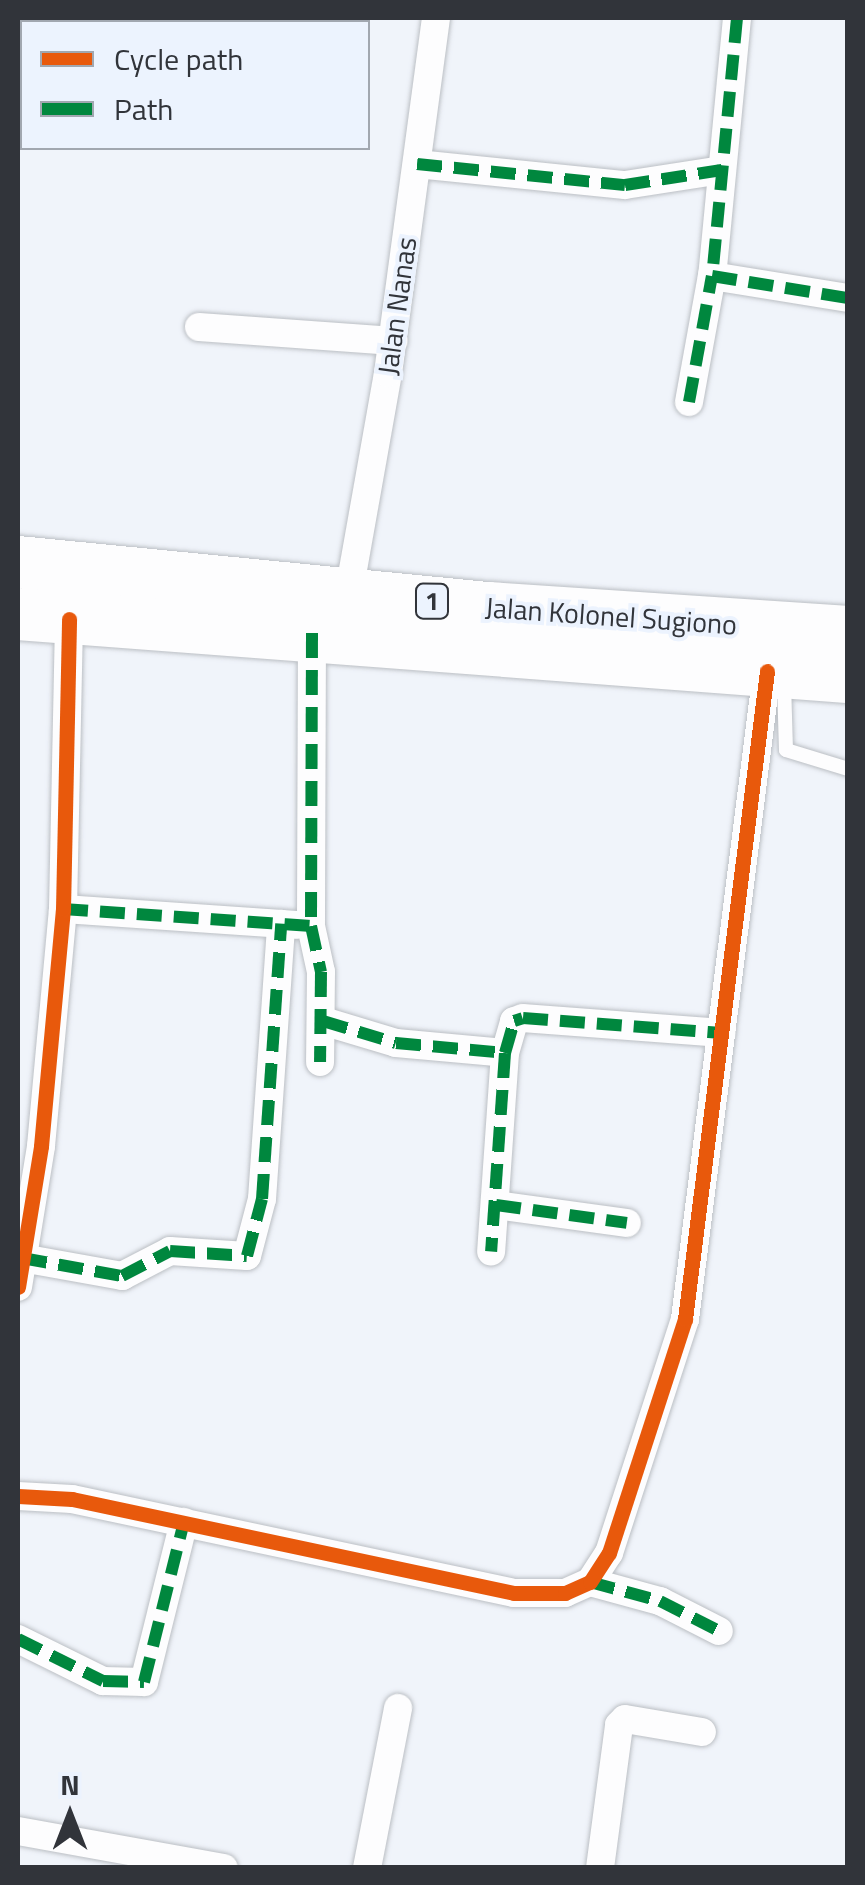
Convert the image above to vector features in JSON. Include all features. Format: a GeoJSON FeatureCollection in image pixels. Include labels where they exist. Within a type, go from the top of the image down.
{"type":"FeatureCollection","features":[{"type":"Feature","properties":{"kind":"highway","name":"Jalan Kolonel Sugiono"},"geometry":{"type":"LineString","coordinates":[[18,562],[604,618],[848,632]]}},
{"type":"Feature","properties":{"kind":"highway","name":"Jalan Kolonel Sugiono"},"geometry":{"type":"LineString","coordinates":[[18,614],[312,633],[848,678]]}},
{"type":"Feature","properties":{"kind":"street","name":"Jalan Nanas"},"geometry":{"type":"LineString","coordinates":[[349,592],[393,340],[436,18]]}},
{"type":"Feature","properties":{"kind":"street"},"geometry":{"type":"LineString","coordinates":[[689,402],[712,276],[737,18]]}},
{"type":"Feature","properties":{"kind":"street"},"geometry":{"type":"LineString","coordinates":[[417,164],[625,185],[722,170]]}},
{"type":"Feature","properties":{"kind":"street"},"geometry":{"type":"LineString","coordinates":[[712,276],[848,298]]}},
{"type":"Feature","properties":{"kind":"street"},"geometry":{"type":"LineString","coordinates":[[199,327],[393,340]]}},
{"type":"Feature","properties":{"kind":"street"},"geometry":{"type":"LineString","coordinates":[[69,619],[63,908],[42,1146],[20,1271],[122,1276],[170,1251],[247,1256],[262,1198],[281,924]]}},
{"type":"Feature","properties":{"kind":"street"},"geometry":{"type":"LineString","coordinates":[[312,633],[311,926],[320,951],[320,1062]]}},
{"type":"Feature","properties":{"kind":"street"},"geometry":{"type":"LineString","coordinates":[[18,1496],[72,1499],[514,1593],[565,1593],[590,1582],[609,1553],[685,1319],[721,1033],[776,672]]}},
{"type":"Feature","properties":{"kind":"street"},"geometry":{"type":"LineString","coordinates":[[63,908],[311,926]]}},
{"type":"Feature","properties":{"kind":"street"},"geometry":{"type":"LineString","coordinates":[[490,1252],[506,1052],[514,1021],[523,1018],[721,1033]]}},
{"type":"Feature","properties":{"kind":"street"},"geometry":{"type":"LineString","coordinates":[[322,1021],[396,1043],[506,1052]]}},
{"type":"Feature","properties":{"kind":"street"},"geometry":{"type":"LineString","coordinates":[[496,1205],[627,1223]]}},
{"type":"Feature","properties":{"kind":"street"},"geometry":{"type":"LineString","coordinates":[[18,1639],[103,1681],[144,1682],[184,1522]]}},
{"type":"Feature","properties":{"kind":"street"},"geometry":{"type":"LineString","coordinates":[[590,1582],[660,1600],[719,1631]]}},
{"type":"Feature","properties":{"kind":"street"},"geometry":{"type":"LineString","coordinates":[[367,1868],[398,1708]]}},
{"type":"Feature","properties":{"kind":"street"},"geometry":{"type":"LineString","coordinates":[[600,1868],[619,1725],[625,1719],[702,1732]]}},
{"type":"Feature","properties":{"kind":"street"},"geometry":{"type":"LineString","coordinates":[[18,1831],[118,1857],[224,1868]]}},
{"type":"Feature","properties":{"kind":"lane"},"geometry":{"type":"LineString","coordinates":[[776,672],[786,750],[848,769]]}},
{"type":"Feature","properties":{"kind":"marked path"},"geometry":{"type":"LineString","coordinates":[[737,18],[712,276],[848,298]]}},
{"type":"Feature","properties":{"kind":"marked path"},"geometry":{"type":"LineString","coordinates":[[417,164],[625,185],[722,170]]}},
{"type":"Feature","properties":{"kind":"marked path"},"geometry":{"type":"LineString","coordinates":[[689,402],[712,276]]}},
{"type":"Feature","properties":{"kind":"marked path"},"geometry":{"type":"LineString","coordinates":[[312,633],[311,926],[321,972],[320,1062]]}},
{"type":"Feature","properties":{"kind":"marked path"},"geometry":{"type":"LineString","coordinates":[[63,909],[311,926]]}},
{"type":"Feature","properties":{"kind":"marked path"},"geometry":{"type":"LineString","coordinates":[[22,1258],[122,1276],[170,1251],[247,1256],[262,1199],[281,924]]}},
{"type":"Feature","properties":{"kind":"marked path"},"geometry":{"type":"LineString","coordinates":[[505,1053],[514,1021],[523,1018],[721,1033]]}},
{"type":"Feature","properties":{"kind":"marked path"},"geometry":{"type":"LineString","coordinates":[[323,1021],[396,1043],[505,1053],[491,1252]]}},
{"type":"Feature","properties":{"kind":"marked path"},"geometry":{"type":"LineString","coordinates":[[496,1205],[627,1223]]}},
{"type":"Feature","properties":{"kind":"marked path"},"geometry":{"type":"LineString","coordinates":[[18,1639],[103,1681],[144,1682],[184,1522]]}},
{"type":"Feature","properties":{"kind":"marked path"},"geometry":{"type":"LineString","coordinates":[[590,1582],[660,1601],[719,1631]]}},
{"type":"Feature","properties":{"kind":"cycle path"},"geometry":{"type":"LineString","coordinates":[[18,1287],[41,1146],[63,909],[69,619]]}},
{"type":"Feature","properties":{"kind":"cycle path"},"geometry":{"type":"LineString","coordinates":[[18,1496],[72,1499],[514,1593],[565,1593],[590,1582],[609,1553],[685,1319],[767,671]]}}]}
